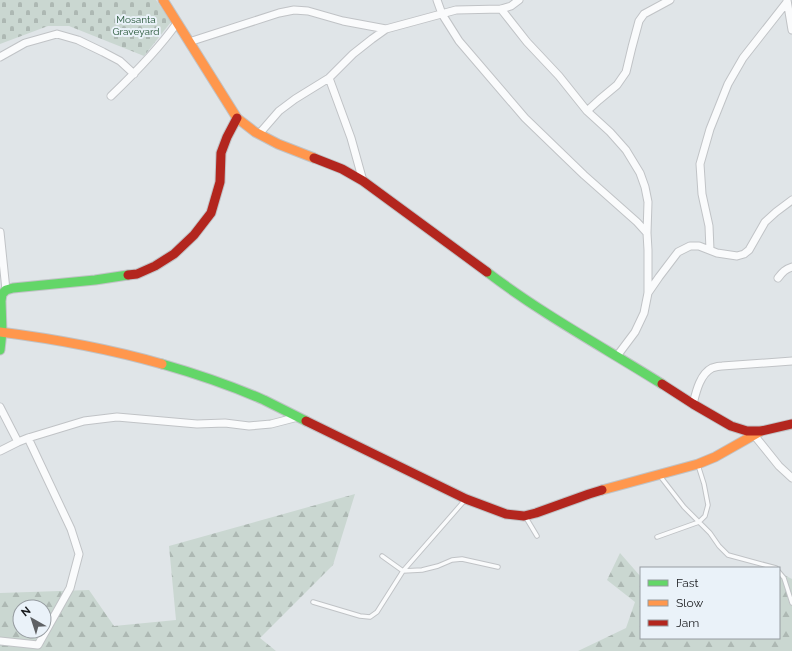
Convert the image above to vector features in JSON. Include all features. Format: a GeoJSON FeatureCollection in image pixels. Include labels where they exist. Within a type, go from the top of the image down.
{"type":"FeatureCollection","features":[{"type":"Feature","properties":{"kind":"street"},"geometry":{"type":"LineString","coordinates":[[163,0],[237,118],[259,134],[283,146],[323,160],[363,181],[510,290],[564,325],[731,426],[758,433],[779,466],[792,478]]}},
{"type":"Feature","properties":{"kind":"street"},"geometry":{"type":"LineString","coordinates":[[437,0],[442,14],[459,41],[525,118],[647,233]]}},
{"type":"Feature","properties":{"kind":"street"},"geometry":{"type":"LineString","coordinates":[[259,134],[279,111],[295,99],[329,78],[353,54],[372,38],[386,29],[456,10],[501,9],[511,6],[519,0]]}},
{"type":"Feature","properties":{"kind":"street"},"geometry":{"type":"LineString","coordinates":[[588,111],[617,85],[626,72],[639,21],[644,14],[670,0]]}},
{"type":"Feature","properties":{"kind":"street"},"geometry":{"type":"LineString","coordinates":[[787,1],[792,30]]}},
{"type":"Feature","properties":{"kind":"street"},"geometry":{"type":"LineString","coordinates":[[710,250],[709,226],[702,194],[700,164],[710,129],[728,84],[743,58],[787,1]]}},
{"type":"Feature","properties":{"kind":"street"},"geometry":{"type":"LineString","coordinates":[[501,9],[527,42],[559,76],[579,101],[626,150],[640,173],[645,187],[648,202],[648,293],[644,313],[635,332],[617,356]]}},
{"type":"Feature","properties":{"kind":"street"},"geometry":{"type":"LineString","coordinates":[[189,42],[279,13],[294,10],[386,29]]}},
{"type":"Feature","properties":{"kind":"street"},"geometry":{"type":"LineString","coordinates":[[111,96],[134,74],[165,40],[177,23]]}},
{"type":"Feature","properties":{"kind":"street"},"geometry":{"type":"LineString","coordinates":[[0,57],[25,43],[57,34],[78,40],[103,52],[120,61],[134,74]]}},
{"type":"Feature","properties":{"kind":"street"},"geometry":{"type":"LineString","coordinates":[[329,78],[351,138],[363,181]]}},
{"type":"Feature","properties":{"kind":"street"},"geometry":{"type":"LineString","coordinates":[[0,350],[0,301],[2,294],[6,290],[12,288],[137,274],[155,266],[174,254],[194,235],[211,213],[220,182],[221,153],[237,118]]}},
{"type":"Feature","properties":{"kind":"street"},"geometry":{"type":"LineString","coordinates":[[648,293],[678,252],[690,246],[699,246],[717,253],[738,256],[744,254],[749,250],[765,222],[792,200]]}},
{"type":"Feature","properties":{"kind":"street"},"geometry":{"type":"LineString","coordinates":[[0,232],[6,290]]}},
{"type":"Feature","properties":{"kind":"street"},"geometry":{"type":"LineString","coordinates":[[778,278],[787,268],[792,267]]}},
{"type":"Feature","properties":{"kind":"street"},"geometry":{"type":"LineString","coordinates":[[1,332],[82,344],[138,357],[180,369],[233,387],[264,400],[466,499],[506,514],[524,516],[536,513],[589,494],[698,464],[758,433],[792,424]]}},
{"type":"Feature","properties":{"kind":"street"},"geometry":{"type":"LineString","coordinates":[[693,404],[703,376],[711,368],[792,361]]}},
{"type":"Feature","properties":{"kind":"street"},"geometry":{"type":"LineString","coordinates":[[0,408],[18,442]]}},
{"type":"Feature","properties":{"kind":"street"},"geometry":{"type":"LineString","coordinates":[[0,451],[28,438],[84,421],[117,417],[197,424],[225,423],[249,426],[271,424],[298,417]]}},
{"type":"Feature","properties":{"kind":"street"},"geometry":{"type":"LineString","coordinates":[[0,641],[38,645],[70,588],[79,554],[71,529],[28,438]]}},
{"type":"Feature","properties":{"kind":"lane"},"geometry":{"type":"LineString","coordinates":[[656,537],[699,522],[705,516],[708,506],[704,484],[698,464]]}},
{"type":"Feature","properties":{"kind":"lane"},"geometry":{"type":"LineString","coordinates":[[660,475],[684,508],[710,532],[719,546],[728,555],[772,567]]}},
{"type":"Feature","properties":{"kind":"lane"},"geometry":{"type":"LineString","coordinates":[[313,602],[360,616],[370,617],[377,612],[403,571],[466,499]]}},
{"type":"Feature","properties":{"kind":"lane"},"geometry":{"type":"LineString","coordinates":[[524,516],[537,536]]}},
{"type":"Feature","properties":{"kind":"lane"},"geometry":{"type":"LineString","coordinates":[[382,556],[403,571],[422,570],[438,566],[452,560],[462,559],[498,567]]}},
{"type":"Feature","properties":{"kind":"lane"},"geometry":{"type":"LineString","coordinates":[[780,573],[784,578],[792,603]]}},
{"type":"Feature","properties":{"kind":"green space","name":"Mosanta Graveyard"},"geometry":{"type":"Polygon","coordinates":[[[0,0],[156,0],[171,22],[144,56],[69,26],[48,26],[0,44],[0,0]]]}},
{"type":"Feature","properties":{"kind":"green space"},"geometry":{"type":"Polygon","coordinates":[[[355,494],[333,565],[260,638],[276,651],[0,651],[0,593],[89,590],[114,626],[176,620],[169,546],[355,494]]]}},
{"type":"Feature","properties":{"kind":"green space"},"geometry":{"type":"Polygon","coordinates":[[[620,553],[640,576],[640,639],[780,639],[780,575],[784,575],[792,579],[792,651],[578,651],[626,628],[635,602],[607,580],[620,553]]]}},
{"type":"Feature","properties":{"kind":"traffic: fast"},"geometry":{"type":"LineString","coordinates":[[487,272],[529,302],[662,384]]}},
{"type":"Feature","properties":{"kind":"traffic: fast"},"geometry":{"type":"LineString","coordinates":[[0,350],[2,332],[1,301],[2,294],[6,290],[128,275]]}},
{"type":"Feature","properties":{"kind":"traffic: fast"},"geometry":{"type":"LineString","coordinates":[[162,364],[239,390],[264,400],[306,421]]}},
{"type":"Feature","properties":{"kind":"traffic: slow"},"geometry":{"type":"LineString","coordinates":[[163,0],[237,118],[255,132],[278,144],[314,158]]}},
{"type":"Feature","properties":{"kind":"traffic: slow"},"geometry":{"type":"LineString","coordinates":[[0,332],[82,345],[162,364]]}},
{"type":"Feature","properties":{"kind":"traffic: slow"},"geometry":{"type":"LineString","coordinates":[[602,490],[698,464],[715,457],[761,431]]}},
{"type":"Feature","properties":{"kind":"traffic: jam"},"geometry":{"type":"LineString","coordinates":[[128,275],[137,274],[155,266],[174,254],[194,235],[211,213],[220,182],[221,153],[237,118]]}},
{"type":"Feature","properties":{"kind":"traffic: jam"},"geometry":{"type":"LineString","coordinates":[[314,158],[342,169],[363,181],[487,272]]}},
{"type":"Feature","properties":{"kind":"traffic: jam"},"geometry":{"type":"LineString","coordinates":[[662,384],[731,426],[747,431],[761,431],[792,424]]}},
{"type":"Feature","properties":{"kind":"traffic: jam"},"geometry":{"type":"LineString","coordinates":[[306,421],[466,499],[506,514],[524,516],[602,490]]}}]}
